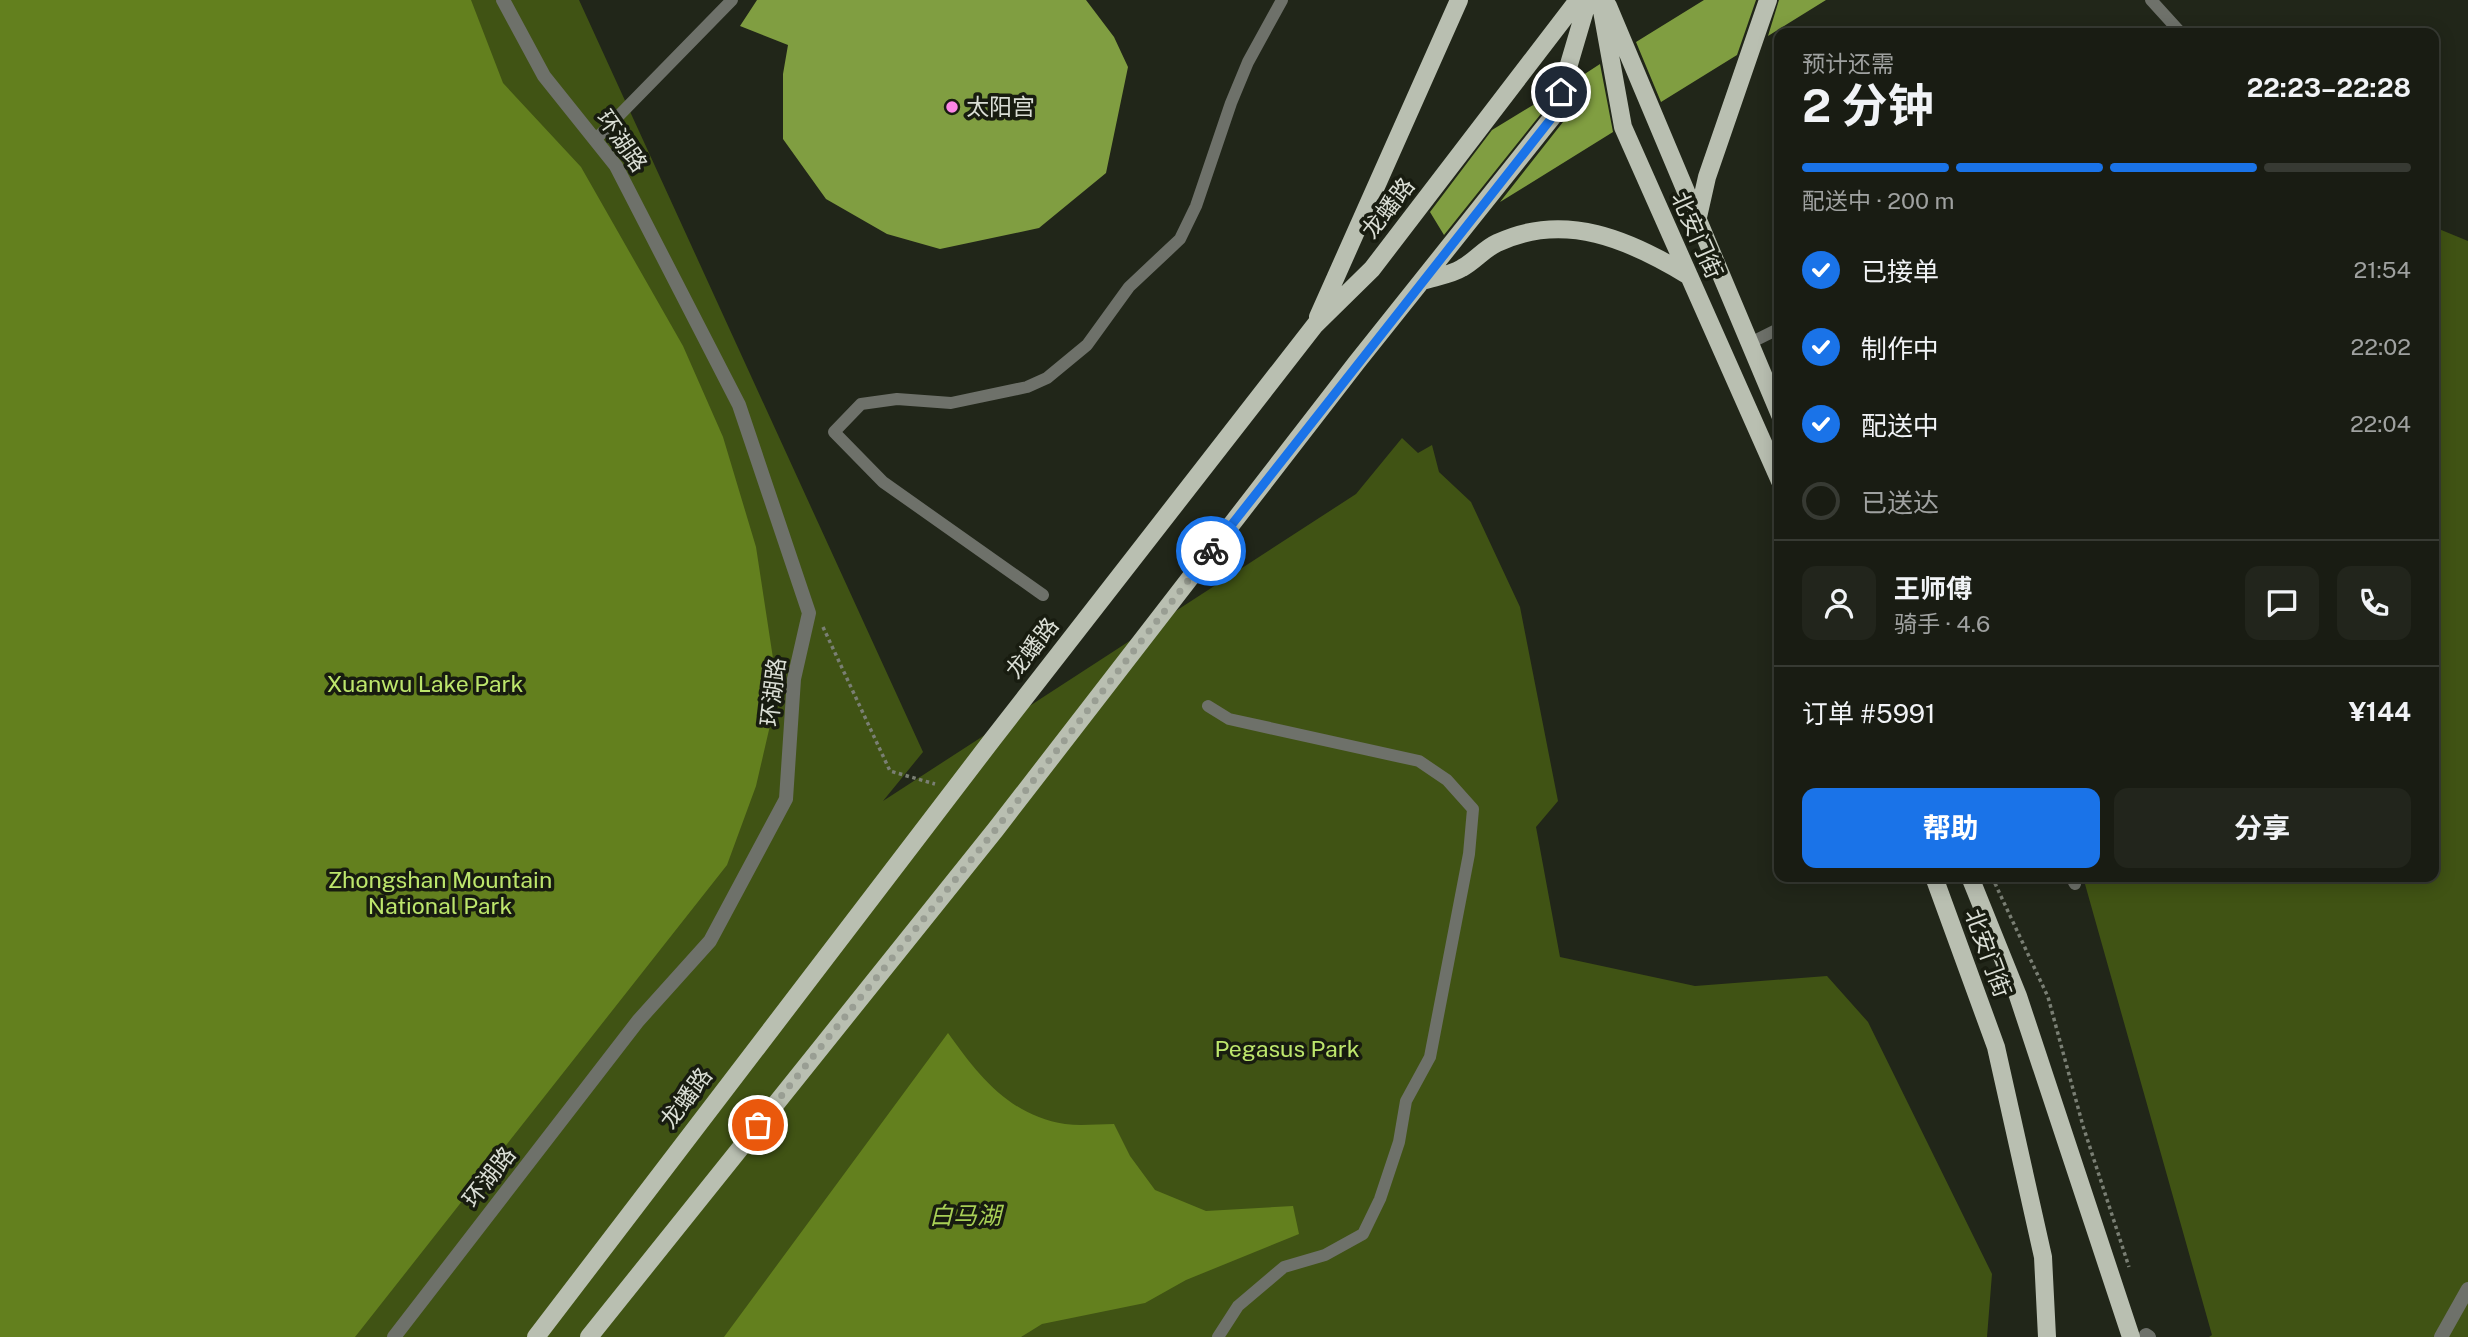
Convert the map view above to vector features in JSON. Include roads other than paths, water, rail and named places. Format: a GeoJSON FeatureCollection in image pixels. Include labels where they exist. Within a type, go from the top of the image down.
{"type":"FeatureCollection","features":[{"type":"Feature","properties":{"kind":"main road"},"geometry":{"type":"LineString","coordinates":[[1315,325],[1459,0]]}},
{"type":"Feature","properties":{"kind":"main road","name":"龙蟠路"},"geometry":{"type":"LineString","coordinates":[[536,1337],[954,790],[1315,325],[1372,269],[1578,0]]}},
{"type":"Feature","properties":{"kind":"main road"},"geometry":{"type":"LineString","coordinates":[[589,1337],[996,829],[1554,115],[1588,0]]}},
{"type":"Feature","properties":{"kind":"main road","name":"北安门街"},"geometry":{"type":"LineString","coordinates":[[1600,0],[1623,127],[1774,467]]}},
{"type":"Feature","properties":{"kind":"main road","name":"北安门街"},"geometry":{"type":"LineString","coordinates":[[1606,0],[1774,401]]}},
{"type":"Feature","properties":{"kind":"main road"},"geometry":{"type":"LineString","coordinates":[[1698,217],[1707,177],[1768,0]]}},
{"type":"Feature","properties":{"kind":"main road"},"geometry":{"type":"LineString","coordinates":[[1422,281],[1461,269],[1493,245],[1518,233],[1545,229],[1579,229],[1614,237],[1650,252],[1689,276]]}},
{"type":"Feature","properties":{"kind":"main road","name":"北安门街"},"geometry":{"type":"LineString","coordinates":[[1936,882],[1996,1047],[2043,1257],[2047,1337]]}},
{"type":"Feature","properties":{"kind":"main road"},"geometry":{"type":"LineString","coordinates":[[1972,882],[2018,996],[2142,1336]]}},
{"type":"Feature","properties":{"kind":"street","name":"环湖路"},"geometry":{"type":"LineString","coordinates":[[394,1337],[638,1021],[710,941],[786,799],[794,679],[809,613],[738,405],[616,166],[544,76],[503,0]]}},
{"type":"Feature","properties":{"kind":"street"},"geometry":{"type":"LineString","coordinates":[[2441,1337],[2468,1289]]}},
{"type":"Feature","properties":{"kind":"lane"},"geometry":{"type":"LineString","coordinates":[[595,140],[732,0]]}},
{"type":"Feature","properties":{"kind":"lane"},"geometry":{"type":"LineString","coordinates":[[1043,595],[883,482],[834,432],[861,404],[897,399],[951,403],[1027,387],[1047,378],[1087,345],[1129,287],[1180,239],[1196,206],[1213,149],[1248,62],[1282,0]]}},
{"type":"Feature","properties":{"kind":"lane"},"geometry":{"type":"LineString","coordinates":[[2151,0],[2176,28]]}},
{"type":"Feature","properties":{"kind":"lane"},"geometry":{"type":"LineString","coordinates":[[1750,343],[1774,331]]}},
{"type":"Feature","properties":{"kind":"lane"},"geometry":{"type":"LineString","coordinates":[[1208,706],[1229,719],[1419,761],[1447,780],[1473,809],[1469,854],[1430,1057],[1406,1101],[1399,1142],[1380,1199],[1363,1234],[1325,1255],[1284,1267],[1238,1306],[1218,1337]]}},
{"type":"Feature","properties":{"kind":"water","name":"Xuanwu Lake Park"},"geometry":{"type":"Polygon","coordinates":[[[0,0],[471,0],[503,83],[581,167],[683,346],[723,437],[756,547],[778,691],[756,786],[727,865],[355,1337],[0,1337],[0,0]]]}},
{"type":"Feature","properties":{"kind":"water","name":"白马湖"},"geometry":{"type":"Polygon","coordinates":[[[948,1033],[971,1064],[997,1091],[1028,1112],[1045,1120],[1065,1124],[1114,1124],[1130,1156],[1155,1190],[1206,1211],[1293,1206],[1299,1234],[1186,1280],[1145,1303],[1042,1324],[1021,1337],[724,1337],[948,1033]]]}},
{"type":"Feature","properties":{"kind":"place","name":"太阳宫"},"geometry":{"type":"Point","coordinates":[952,107]}},
{"type":"Feature","properties":{"kind":"park label","name":"Zhongshan Mountain National Park"},"geometry":{"type":"Point","coordinates":[440,893]}},
{"type":"Feature","properties":{"kind":"park label","name":"Pegasus Park"},"geometry":{"type":"Point","coordinates":[1287,1049]}}]}
